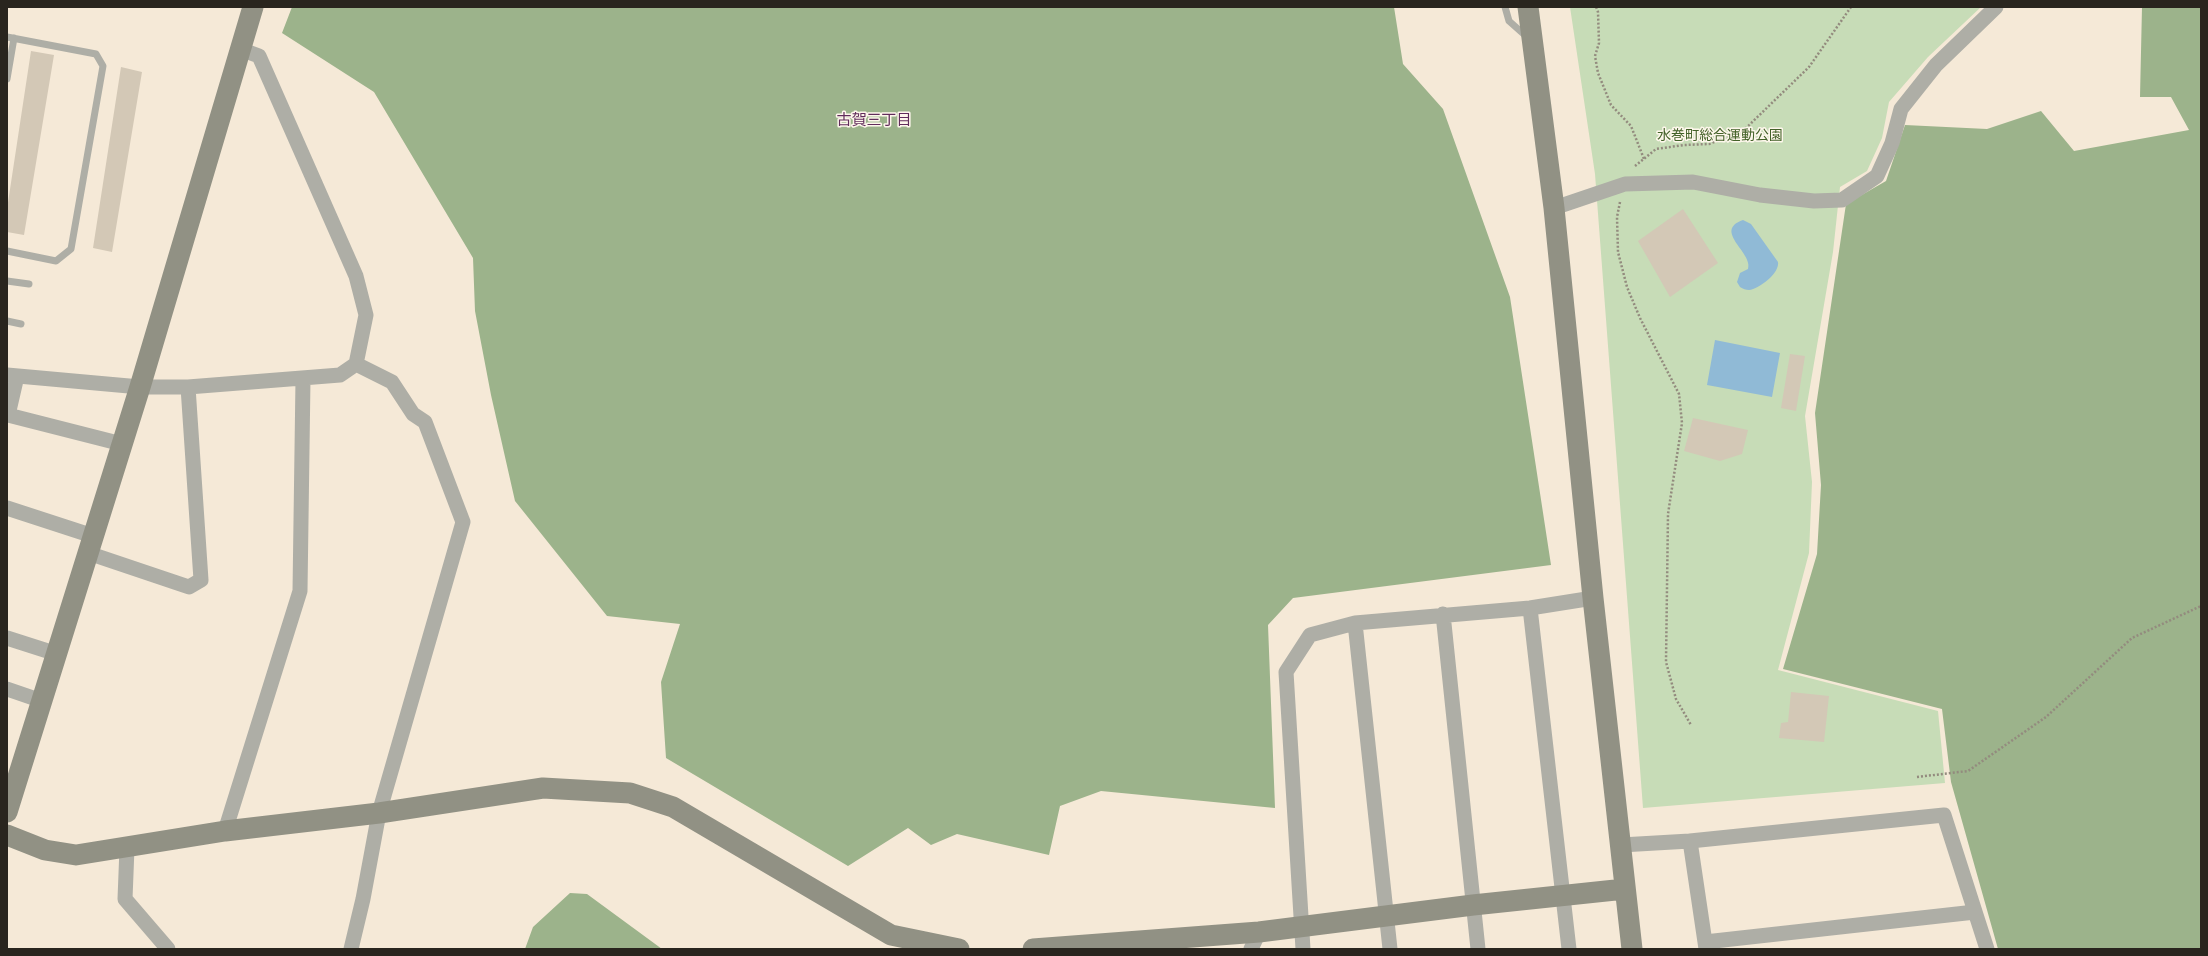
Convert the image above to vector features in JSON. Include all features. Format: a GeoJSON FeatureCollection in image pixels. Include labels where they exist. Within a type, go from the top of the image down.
{"type":"FeatureCollection","features":[{"type":"Feature","properties":{"kind":"street"},"geometry":{"type":"LineString","coordinates":[[7,812],[140,387],[253,7]]}},
{"type":"Feature","properties":{"kind":"street"},"geometry":{"type":"LineString","coordinates":[[1528,7],[1534,64],[1554,208],[1593,598],[1632,949]]}},
{"type":"Feature","properties":{"kind":"street"},"geometry":{"type":"LineString","coordinates":[[1554,208],[1626,185],[1693,182],[1760,195],[1814,201],[1842,200],[1877,176],[1892,143],[1900,109],[1936,65],[1996,7]]}},
{"type":"Feature","properties":{"kind":"street"},"geometry":{"type":"LineString","coordinates":[[122,444],[8,415],[12,376],[140,387],[188,387],[340,375],[356,364],[366,315],[356,276],[259,56],[240,49]]}},
{"type":"Feature","properties":{"kind":"street"},"geometry":{"type":"LineString","coordinates":[[350,949],[363,899],[379,813],[464,522],[425,422],[413,414],[392,382],[356,364]]}},
{"type":"Feature","properties":{"kind":"street"},"geometry":{"type":"LineString","coordinates":[[225,831],[300,591],[303,379]]}},
{"type":"Feature","properties":{"kind":"street"},"geometry":{"type":"LineString","coordinates":[[7,508],[189,586],[201,580],[188,387]]}},
{"type":"Feature","properties":{"kind":"street"},"geometry":{"type":"LineString","coordinates":[[1303,949],[1286,672],[1310,635],[1355,623],[1443,614],[1530,608],[1593,598]]}},
{"type":"Feature","properties":{"kind":"street"},"geometry":{"type":"LineString","coordinates":[[1530,608],[1561,896],[1569,949]]}},
{"type":"Feature","properties":{"kind":"street"},"geometry":{"type":"LineString","coordinates":[[1443,614],[1478,949]]}},
{"type":"Feature","properties":{"kind":"street"},"geometry":{"type":"LineString","coordinates":[[1355,623],[1390,949]]}},
{"type":"Feature","properties":{"kind":"street"},"geometry":{"type":"LineString","coordinates":[[7,638],[56,654]]}},
{"type":"Feature","properties":{"kind":"street"},"geometry":{"type":"LineString","coordinates":[[7,689],[42,701]]}},
{"type":"Feature","properties":{"kind":"street"},"geometry":{"type":"LineString","coordinates":[[7,835],[46,850],[76,855],[225,831],[379,813],[543,788],[630,793],[673,807],[891,935],[959,949]]}},
{"type":"Feature","properties":{"kind":"street"},"geometry":{"type":"LineString","coordinates":[[1621,845],[1690,841],[1944,815],[1987,949]]}},
{"type":"Feature","properties":{"kind":"street"},"geometry":{"type":"LineString","coordinates":[[1690,841],[1705,946],[1975,912]]}},
{"type":"Feature","properties":{"kind":"street"},"geometry":{"type":"LineString","coordinates":[[127,848],[125,899],[168,949]]}},
{"type":"Feature","properties":{"kind":"street"},"geometry":{"type":"LineString","coordinates":[[1033,949],[1255,940],[1301,925],[1386,917],[1473,905],[1625,889]]}},
{"type":"Feature","properties":{"kind":"lane"},"geometry":{"type":"LineString","coordinates":[[1505,7],[1509,21],[1532,42],[1534,64]]}},
{"type":"Feature","properties":{"kind":"lane"},"geometry":{"type":"LineString","coordinates":[[7,80],[11,37],[96,54],[103,66],[71,249],[56,261],[7,251]]}},
{"type":"Feature","properties":{"kind":"lane"},"geometry":{"type":"LineString","coordinates":[[7,281],[29,284]]}},
{"type":"Feature","properties":{"kind":"lane"},"geometry":{"type":"LineString","coordinates":[[7,322],[21,324]]}},
{"type":"Feature","properties":{"kind":"path"},"geometry":{"type":"LineString","coordinates":[[1596,7],[1598,12],[1599,43],[1595,56],[1598,73],[1611,105],[1631,126],[1644,159]]}},
{"type":"Feature","properties":{"kind":"path"},"geometry":{"type":"LineString","coordinates":[[1691,725],[1676,699],[1666,662],[1668,514],[1682,423],[1679,394],[1640,318],[1627,287],[1618,252],[1617,216],[1626,185],[1635,166],[1656,149],[1684,145],[1709,144],[1743,131],[1809,67],[1851,7]]}},
{"type":"Feature","properties":{"kind":"path"},"geometry":{"type":"LineString","coordinates":[[1917,777],[1968,771],[2046,717],[2132,638],[2201,606]]}},
{"type":"Feature","properties":{"kind":"green space"},"geometry":{"type":"Polygon","coordinates":[[[292,7],[1394,7],[1403,64],[1443,109],[1510,297],[1551,565],[1293,598],[1268,625],[1275,808],[1101,791],[1060,806],[1049,855],[957,834],[931,845],[908,828],[848,866],[666,758],[661,682],[680,624],[607,616],[515,501],[491,395],[475,311],[473,258],[374,92],[282,33],[292,7]]]}},
{"type":"Feature","properties":{"kind":"green space","name":"水巻町総合運動公園"},"geometry":{"type":"Polygon","coordinates":[[[1570,7],[1981,7],[1928,57],[1889,102],[1882,138],[1867,171],[1840,187],[1833,252],[1805,416],[1812,482],[1809,553],[1778,670],[1938,711],[1945,783],[1643,808],[1595,174],[1570,7]]]}},
{"type":"Feature","properties":{"kind":"green space"},"geometry":{"type":"Polygon","coordinates":[[[2142,7],[2201,7],[2201,949],[1998,949],[1951,782],[1942,709],[1783,669],[1817,554],[1821,485],[1815,413],[1846,204],[1886,181],[1905,125],[1987,129],[2041,111],[2074,151],[2189,130],[2171,97],[2140,97],[2142,7]]]}},
{"type":"Feature","properties":{"kind":"green space"},"geometry":{"type":"Polygon","coordinates":[[[570,893],[587,894],[662,949],[525,949],[533,927],[570,893]]]}},
{"type":"Feature","properties":{"kind":"water"},"geometry":{"type":"Polygon","coordinates":[[[1743,220],[1751,224],[1778,262],[1776,271],[1768,280],[1758,287],[1749,290],[1740,287],[1737,282],[1740,273],[1748,269],[1748,263],[1736,243],[1732,230],[1735,225],[1743,220]]]}},
{"type":"Feature","properties":{"kind":"water"},"geometry":{"type":"Polygon","coordinates":[[[1715,340],[1780,353],[1772,397],[1707,385],[1715,340]]]}},
{"type":"Feature","properties":{"kind":"building"},"geometry":{"type":"Polygon","coordinates":[[[31,51],[54,55],[24,235],[7,232],[7,209],[31,51]]]}},
{"type":"Feature","properties":{"kind":"building"},"geometry":{"type":"Polygon","coordinates":[[[121,67],[142,72],[112,252],[93,248],[121,67]]]}},
{"type":"Feature","properties":{"kind":"building"},"geometry":{"type":"Polygon","coordinates":[[[1683,209],[1718,263],[1670,297],[1638,241],[1683,209]]]}},
{"type":"Feature","properties":{"kind":"building"},"geometry":{"type":"Polygon","coordinates":[[[1790,354],[1805,356],[1796,411],[1781,408],[1790,354]]]}},
{"type":"Feature","properties":{"kind":"building"},"geometry":{"type":"Polygon","coordinates":[[[1693,418],[1748,430],[1742,454],[1720,461],[1684,451],[1693,418]]]}},
{"type":"Feature","properties":{"kind":"building"},"geometry":{"type":"Polygon","coordinates":[[[1791,692],[1829,696],[1824,742],[1779,738],[1781,723],[1788,722],[1791,692]]]}},
{"type":"Feature","properties":{"kind":"district","name":"古賀三丁目"},"geometry":{"type":"Point","coordinates":[874,121]}}]}
